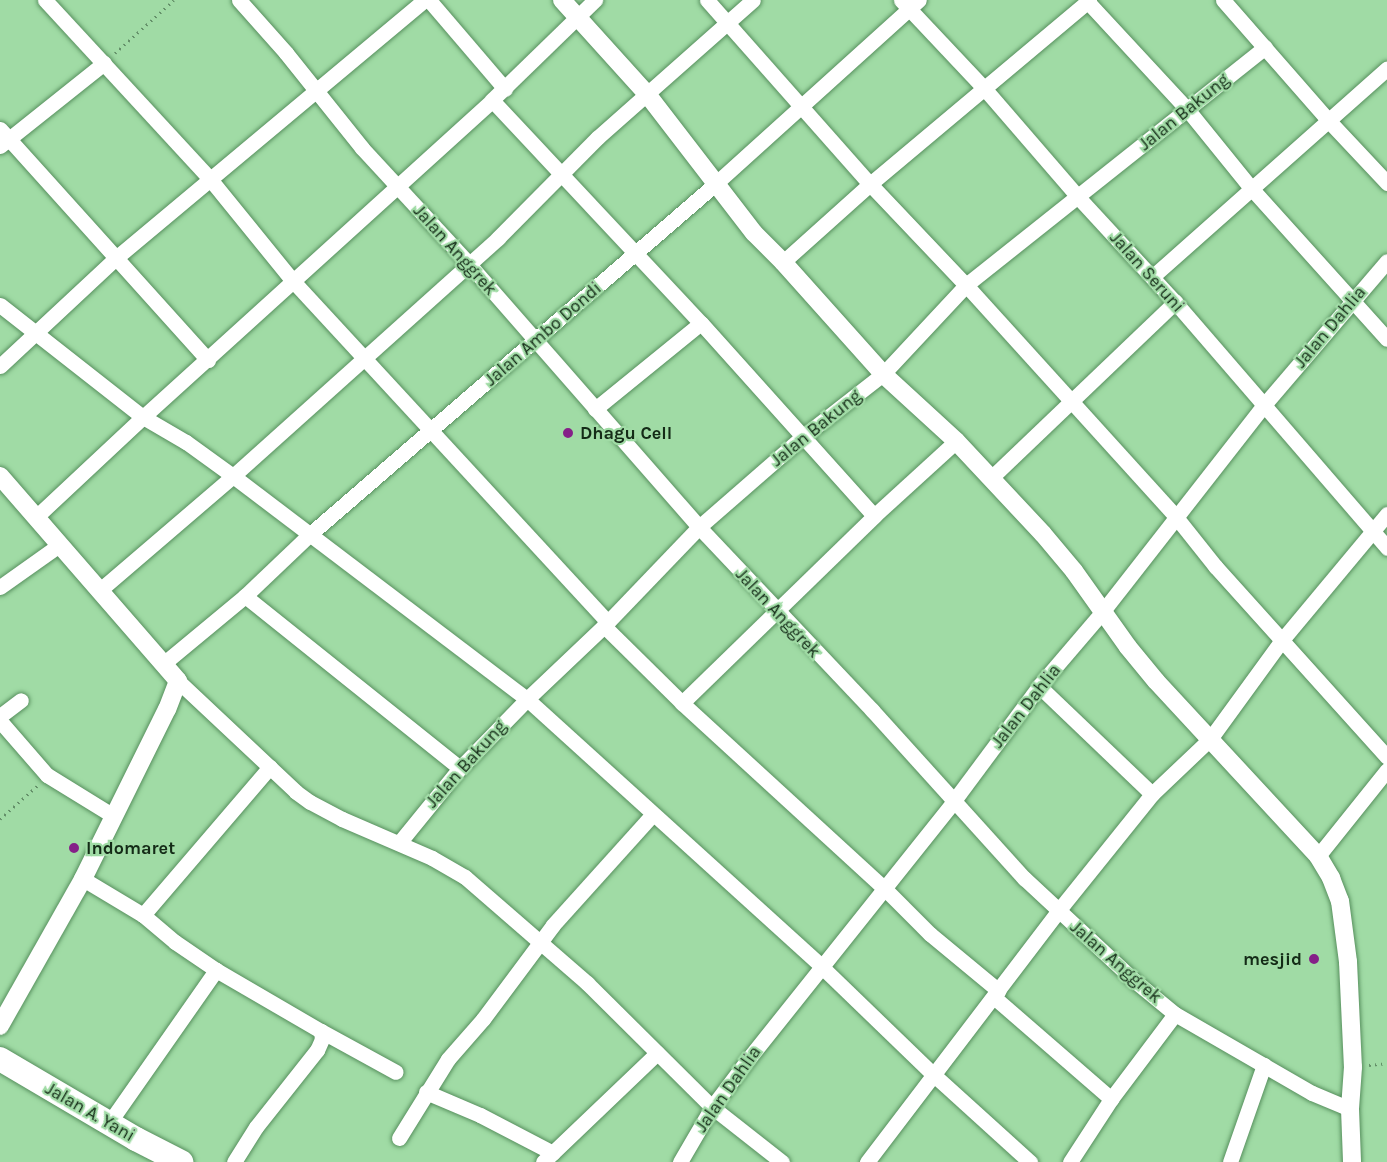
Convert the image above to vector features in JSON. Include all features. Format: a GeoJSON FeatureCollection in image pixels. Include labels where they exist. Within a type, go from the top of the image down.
{"type":"FeatureCollection","features":[{"type":"Feature","properties":{"kind":"highway","name":"Jalan A. Yani"},"geometry":{"type":"LineString","coordinates":[[0,1059],[181,1162]]}},
{"type":"Feature","properties":{"kind":"street"},"geometry":{"type":"LineString","coordinates":[[45,0],[210,179],[293,281],[682,704],[884,888],[930,934],[1111,1100]]}},
{"type":"Feature","properties":{"kind":"street","name":"Jalan Anggrek"},"geometry":{"type":"LineString","coordinates":[[239,0],[316,90],[337,120],[468,263],[699,527],[872,710],[953,802],[1058,911],[1176,1014],[1312,1093],[1350,1109]]}},
{"type":"Feature","properties":{"kind":"street"},"geometry":{"type":"LineString","coordinates":[[0,366],[117,257],[424,0]]}},
{"type":"Feature","properties":{"kind":"street"},"geometry":{"type":"LineString","coordinates":[[429,0],[505,89]]}},
{"type":"Feature","properties":{"kind":"street"},"geometry":{"type":"LineString","coordinates":[[562,0],[647,94],[714,185],[754,233],[783,262],[883,374],[956,441],[991,478],[1074,571],[1156,681],[1318,856],[1337,893],[1344,925],[1351,1004],[1352,1162]]}},
{"type":"Feature","properties":{"kind":"street"},"geometry":{"type":"LineString","coordinates":[[36,517],[505,89],[595,0]]}},
{"type":"Feature","properties":{"kind":"street"},"geometry":{"type":"LineString","coordinates":[[707,0],[870,184],[966,285],[1176,517],[1215,566],[1387,757]]}},
{"type":"Feature","properties":{"kind":"street"},"geometry":{"type":"LineString","coordinates":[[100,590],[233,476],[498,238],[597,138],[753,0]]}},
{"type":"Feature","properties":{"kind":"street"},"geometry":{"type":"LineString","coordinates":[[783,262],[870,184],[1088,0],[1186,109],[1251,188],[1387,339]]}},
{"type":"Feature","properties":{"kind":"street"},"geometry":{"type":"LineString","coordinates":[[1223,0],[1327,119],[1387,183]]}},
{"type":"Feature","properties":{"kind":"street","name":"Jalan Seruni"},"geometry":{"type":"LineString","coordinates":[[910,3],[1078,197],[1175,302],[1387,548]]}},
{"type":"Feature","properties":{"kind":"street","name":"Jalan Ambo Dondi"},"geometry":{"type":"LineString","coordinates":[[164,664],[245,596],[309,535],[432,432],[714,185],[910,3]]}},
{"type":"Feature","properties":{"kind":"street","name":"Jalan Bakung"},"geometry":{"type":"LineString","coordinates":[[399,843],[460,768],[527,699],[606,624],[699,527],[801,438],[883,374],[966,285],[1265,47]]}},
{"type":"Feature","properties":{"kind":"street"},"geometry":{"type":"LineString","coordinates":[[104,63],[3,138],[117,257],[208,360]]}},
{"type":"Feature","properties":{"kind":"street"},"geometry":{"type":"LineString","coordinates":[[1152,277],[1387,68]]}},
{"type":"Feature","properties":{"kind":"street"},"geometry":{"type":"LineString","coordinates":[[492,100],[701,323],[801,438],[874,516]]}},
{"type":"Feature","properties":{"kind":"street","name":"Jalan Dahlia"},"geometry":{"type":"LineString","coordinates":[[680,1162],[712,1107],[821,966],[953,802],[1039,686],[1103,611],[1264,405],[1387,261]]}},
{"type":"Feature","properties":{"kind":"street"},"geometry":{"type":"LineString","coordinates":[[991,478],[1175,302]]}},
{"type":"Feature","properties":{"kind":"street"},"geometry":{"type":"LineString","coordinates":[[0,305],[143,417],[186,442],[233,476],[527,699],[652,815],[821,966],[934,1075],[1030,1162]]}},
{"type":"Feature","properties":{"kind":"street"},"geometry":{"type":"LineString","coordinates":[[595,409],[701,323]]}},
{"type":"Feature","properties":{"kind":"street"},"geometry":{"type":"LineString","coordinates":[[682,704],[776,610],[956,441]]}},
{"type":"Feature","properties":{"kind":"street"},"geometry":{"type":"LineString","coordinates":[[0,476],[177,681],[296,792],[327,812],[399,843],[465,877],[587,983],[712,1107],[782,1162]]}},
{"type":"Feature","properties":{"kind":"street"},"geometry":{"type":"LineString","coordinates":[[867,1162],[965,1032],[997,995],[1058,911],[1152,795],[1210,738],[1282,640],[1387,514]]}},
{"type":"Feature","properties":{"kind":"street"},"geometry":{"type":"LineString","coordinates":[[0,587],[59,545]]}},
{"type":"Feature","properties":{"kind":"street"},"geometry":{"type":"LineString","coordinates":[[245,596],[460,768]]}},
{"type":"Feature","properties":{"kind":"street"},"geometry":{"type":"LineString","coordinates":[[0,1026],[83,879],[112,815],[166,709],[177,681]]}},
{"type":"Feature","properties":{"kind":"street"},"geometry":{"type":"LineString","coordinates":[[1039,686],[1152,795]]}},
{"type":"Feature","properties":{"kind":"street"},"geometry":{"type":"LineString","coordinates":[[0,716],[21,700]]}},
{"type":"Feature","properties":{"kind":"street"},"geometry":{"type":"LineString","coordinates":[[0,720],[47,776],[112,815]]}},
{"type":"Feature","properties":{"kind":"street"},"geometry":{"type":"LineString","coordinates":[[143,915],[270,767]]}},
{"type":"Feature","properties":{"kind":"street"},"geometry":{"type":"LineString","coordinates":[[1318,856],[1387,770]]}},
{"type":"Feature","properties":{"kind":"street"},"geometry":{"type":"LineString","coordinates":[[399,1138],[448,1059],[483,1019],[571,903],[652,815]]}},
{"type":"Feature","properties":{"kind":"street"},"geometry":{"type":"LineString","coordinates":[[83,879],[143,915],[175,942],[216,970],[396,1072]]}},
{"type":"Feature","properties":{"kind":"street"},"geometry":{"type":"LineString","coordinates":[[109,1123],[216,970]]}},
{"type":"Feature","properties":{"kind":"street"},"geometry":{"type":"LineString","coordinates":[[1070,1162],[1111,1100],[1176,1014]]}},
{"type":"Feature","properties":{"kind":"street"},"geometry":{"type":"LineString","coordinates":[[234,1162],[256,1127],[317,1050],[322,1039],[321,1031]]}},
{"type":"Feature","properties":{"kind":"street"},"geometry":{"type":"LineString","coordinates":[[426,1092],[480,1115],[548,1157],[657,1053]]}},
{"type":"Feature","properties":{"kind":"street"},"geometry":{"type":"LineString","coordinates":[[1230,1162],[1264,1065]]}},
{"type":"Feature","properties":{"kind":"path"},"geometry":{"type":"LineString","coordinates":[[104,63],[174,0]]}},
{"type":"Feature","properties":{"kind":"path"},"geometry":{"type":"LineString","coordinates":[[0,819],[47,776]]}},
{"type":"Feature","properties":{"kind":"place","name":"Dhagu Cell"},"geometry":{"type":"Point","coordinates":[568,433]}},
{"type":"Feature","properties":{"kind":"place","name":"Indomaret"},"geometry":{"type":"Point","coordinates":[74,848]}},
{"type":"Feature","properties":{"kind":"place","name":"mesjid"},"geometry":{"type":"Point","coordinates":[1314,959]}}]}
